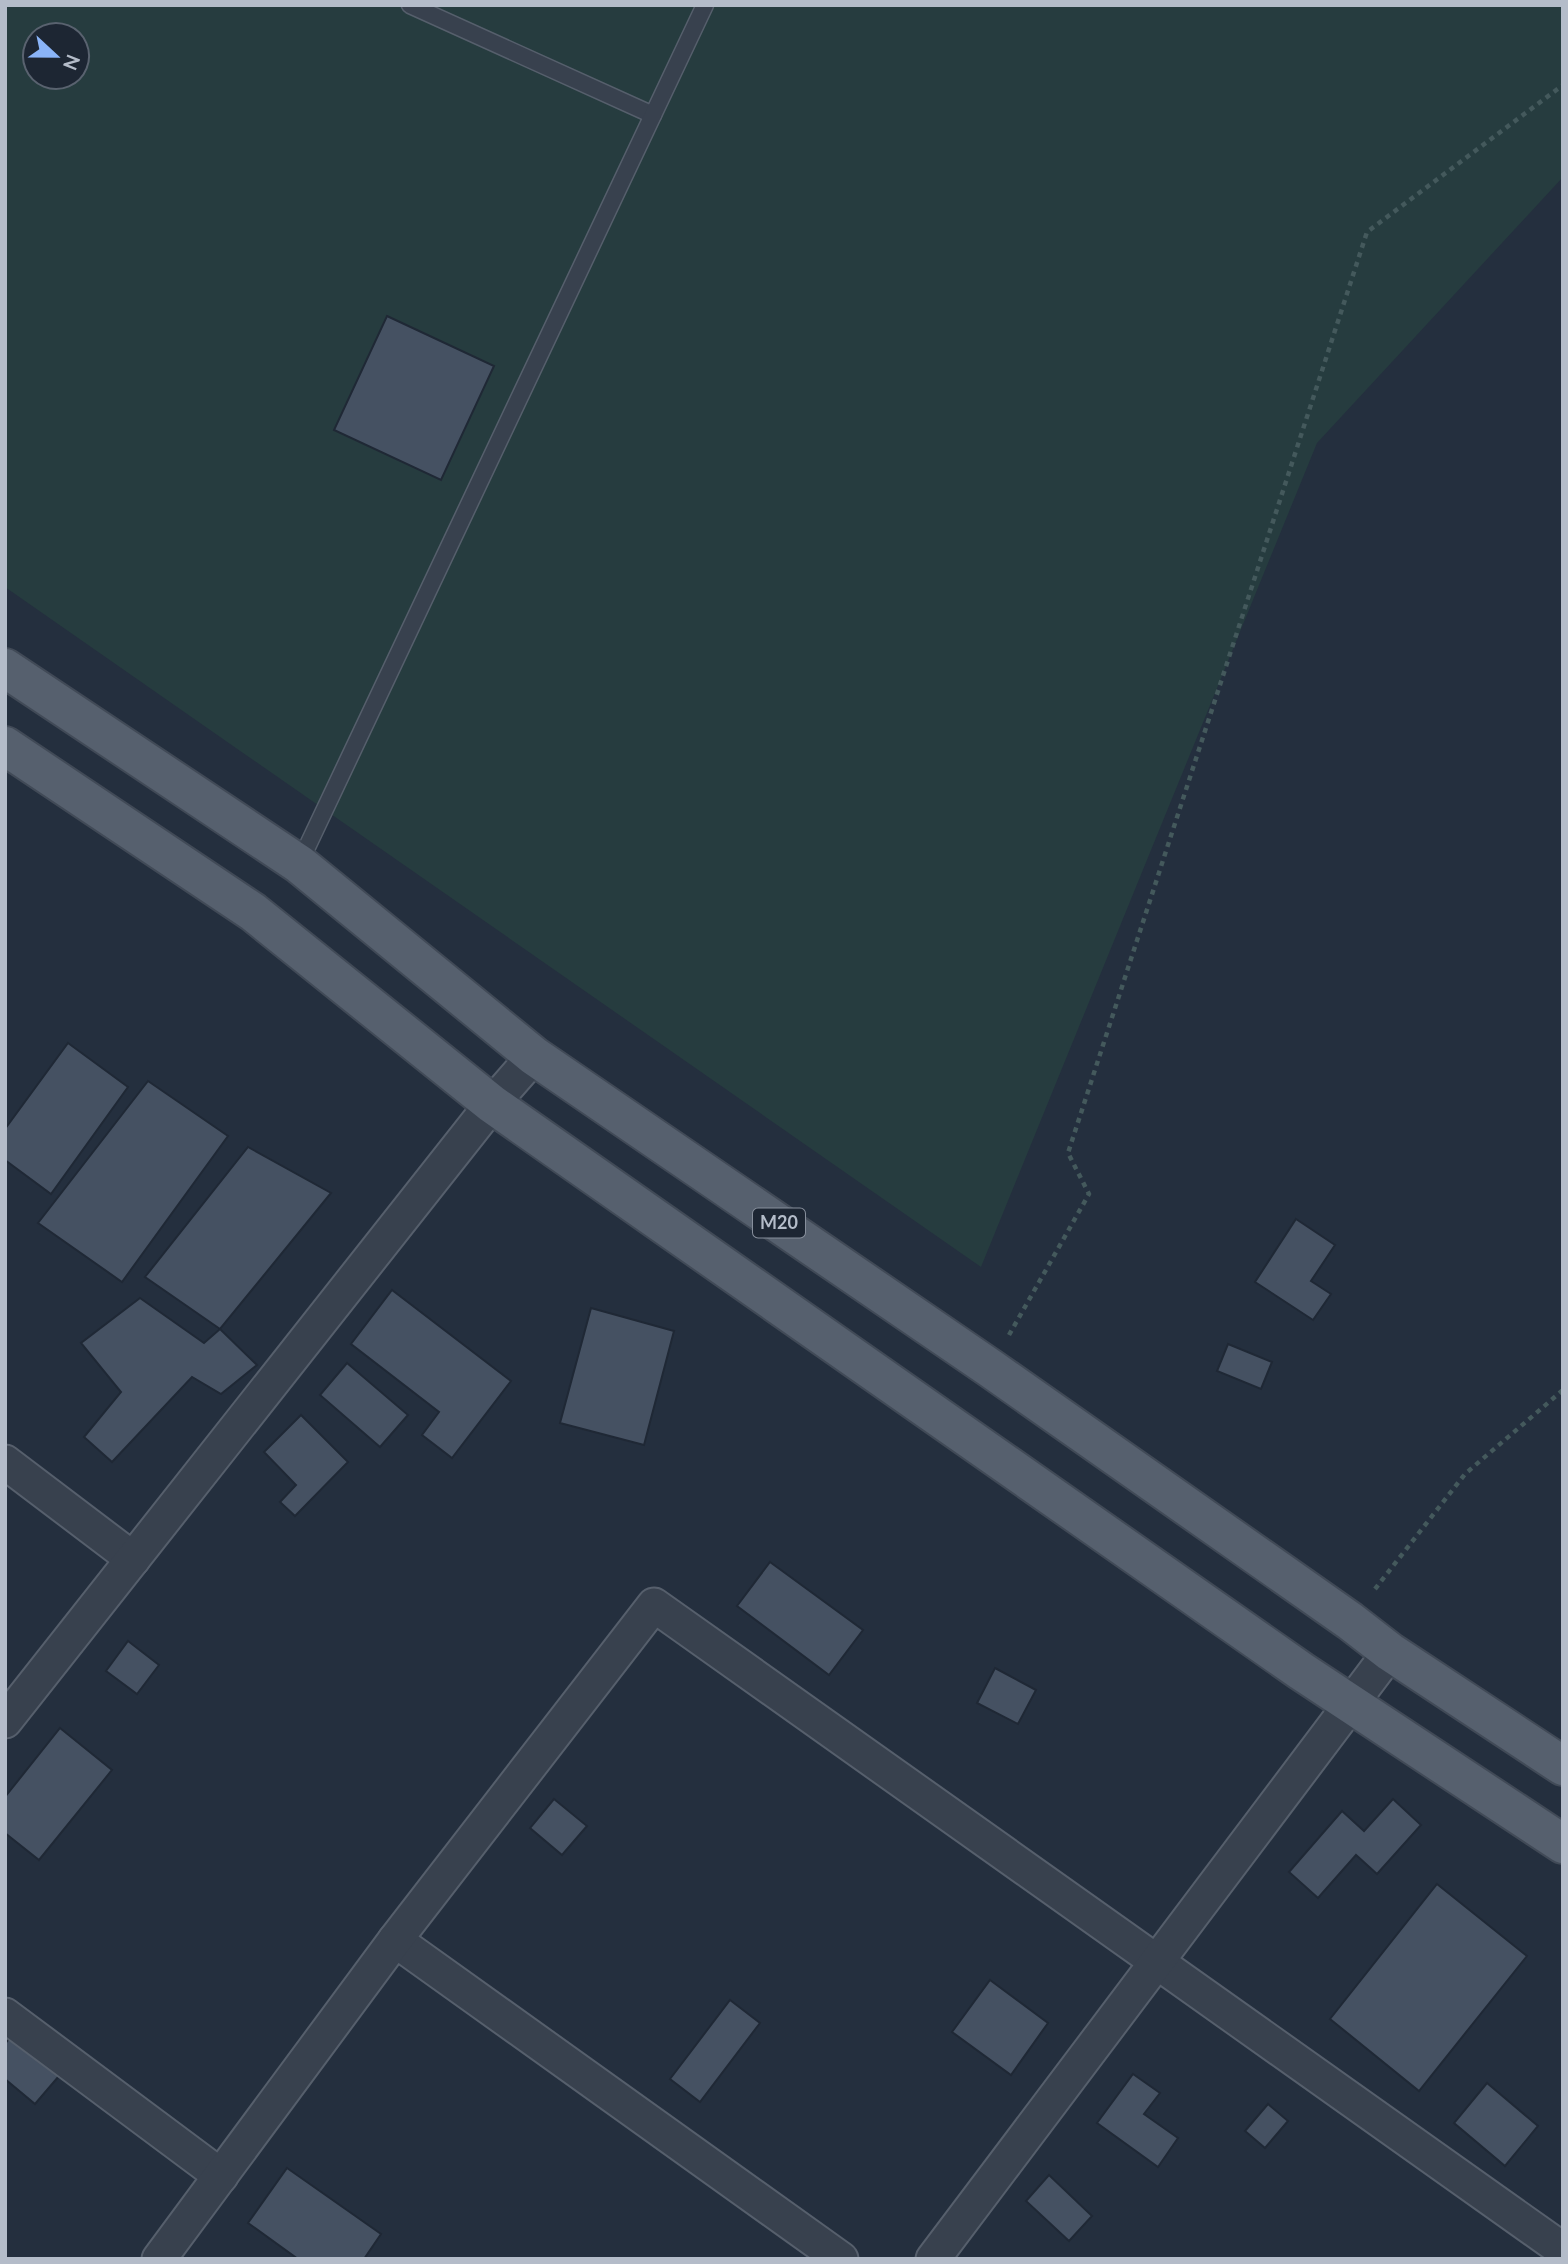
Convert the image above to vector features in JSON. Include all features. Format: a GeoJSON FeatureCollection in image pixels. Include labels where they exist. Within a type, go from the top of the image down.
{"type":"FeatureCollection","features":[{"type":"Feature","properties":{"kind":"main road","name":"M20"},"geometry":{"type":"LineString","coordinates":[[5,668],[299,864],[534,1056],[990,1368],[1350,1621],[1390,1652],[1563,1766]]}},
{"type":"Feature","properties":{"kind":"main road"},"geometry":{"type":"LineString","coordinates":[[5,746],[253,912],[492,1104],[1290,1663],[1563,1844]]}},
{"type":"Feature","properties":{"kind":"street"},"geometry":{"type":"LineString","coordinates":[[5,1721],[492,1104],[534,1056]]}},
{"type":"Feature","properties":{"kind":"street"},"geometry":{"type":"LineString","coordinates":[[5,1462],[133,1559]]}},
{"type":"Feature","properties":{"kind":"street"},"geometry":{"type":"LineString","coordinates":[[159,2259],[395,1940],[654,1605],[1563,2250]]}},
{"type":"Feature","properties":{"kind":"street"},"geometry":{"type":"LineString","coordinates":[[933,2259],[1390,1652]]}},
{"type":"Feature","properties":{"kind":"street"},"geometry":{"type":"LineString","coordinates":[[395,1940],[841,2259]]}},
{"type":"Feature","properties":{"kind":"street"},"geometry":{"type":"LineString","coordinates":[[5,2015],[221,2176]]}},
{"type":"Feature","properties":{"kind":"lane"},"geometry":{"type":"LineString","coordinates":[[410,5],[653,115]]}},
{"type":"Feature","properties":{"kind":"lane"},"geometry":{"type":"LineString","coordinates":[[299,864],[705,5]]}},
{"type":"Feature","properties":{"kind":"path"},"geometry":{"type":"LineString","coordinates":[[990,1368],[1089,1194],[1068,1153],[1367,232],[1563,85]]}},
{"type":"Feature","properties":{"kind":"path"},"geometry":{"type":"LineString","coordinates":[[1350,1621],[1465,1474],[1563,1390]]}},
{"type":"Feature","properties":{"kind":"green space"},"geometry":{"type":"Polygon","coordinates":[[[5,5],[1563,5],[1563,177],[1317,443],[981,1267],[5,587],[5,5]]]}},
{"type":"Feature","properties":{"kind":"building"},"geometry":{"type":"Polygon","coordinates":[[[387,316],[494,366],[441,480],[334,430],[387,316]]]}},
{"type":"Feature","properties":{"kind":"building"},"geometry":{"type":"Polygon","coordinates":[[[68,1043],[128,1087],[51,1194],[5,1160],[5,1129],[68,1043]]]}},
{"type":"Feature","properties":{"kind":"building"},"geometry":{"type":"Polygon","coordinates":[[[148,1081],[228,1136],[122,1282],[38,1223],[148,1081]]]}},
{"type":"Feature","properties":{"kind":"building"},"geometry":{"type":"Polygon","coordinates":[[[248,1147],[331,1193],[220,1329],[145,1277],[248,1147]]]}},
{"type":"Feature","properties":{"kind":"building"},"geometry":{"type":"Polygon","coordinates":[[[1296,1219],[1335,1245],[1311,1281],[1331,1294],[1313,1320],[1255,1282],[1296,1219]]]}},
{"type":"Feature","properties":{"kind":"building"},"geometry":{"type":"Polygon","coordinates":[[[392,1290],[511,1381],[452,1458],[422,1435],[439,1412],[351,1344],[392,1290]]]}},
{"type":"Feature","properties":{"kind":"building"},"geometry":{"type":"Polygon","coordinates":[[[140,1298],[204,1343],[220,1329],[257,1365],[221,1394],[192,1377],[112,1462],[84,1437],[121,1392],[81,1343],[140,1298]]]}},
{"type":"Feature","properties":{"kind":"building"},"geometry":{"type":"Polygon","coordinates":[[[591,1308],[674,1331],[644,1445],[560,1423],[591,1308]]]}},
{"type":"Feature","properties":{"kind":"building"},"geometry":{"type":"Polygon","coordinates":[[[1228,1344],[1272,1362],[1261,1389],[1217,1371],[1228,1344]]]}},
{"type":"Feature","properties":{"kind":"building"},"geometry":{"type":"Polygon","coordinates":[[[347,1363],[408,1415],[380,1447],[320,1395],[347,1363]]]}},
{"type":"Feature","properties":{"kind":"building"},"geometry":{"type":"Polygon","coordinates":[[[301,1415],[348,1462],[295,1516],[280,1502],[296,1485],[264,1452],[301,1415]]]}},
{"type":"Feature","properties":{"kind":"building"},"geometry":{"type":"Polygon","coordinates":[[[770,1562],[863,1630],[829,1675],[737,1606],[770,1562]]]}},
{"type":"Feature","properties":{"kind":"building"},"geometry":{"type":"Polygon","coordinates":[[[128,1641],[159,1665],[137,1694],[106,1671],[128,1641]]]}},
{"type":"Feature","properties":{"kind":"building"},"geometry":{"type":"Polygon","coordinates":[[[995,1668],[1036,1690],[1018,1724],[977,1703],[995,1668]]]}},
{"type":"Feature","properties":{"kind":"building"},"geometry":{"type":"Polygon","coordinates":[[[60,1728],[112,1770],[39,1860],[5,1833],[5,1797],[60,1728]]]}},
{"type":"Feature","properties":{"kind":"building"},"geometry":{"type":"Polygon","coordinates":[[[554,1799],[587,1826],[562,1855],[530,1828],[554,1799]]]}},
{"type":"Feature","properties":{"kind":"building"},"geometry":{"type":"Polygon","coordinates":[[[1393,1799],[1421,1825],[1377,1874],[1356,1855],[1318,1898],[1289,1872],[1342,1811],[1364,1831],[1393,1799]]]}},
{"type":"Feature","properties":{"kind":"building"},"geometry":{"type":"Polygon","coordinates":[[[1437,1884],[1527,1956],[1419,2091],[1330,2019],[1437,1884]]]}},
{"type":"Feature","properties":{"kind":"building"},"geometry":{"type":"Polygon","coordinates":[[[990,1980],[1048,2023],[1011,2075],[952,2032],[990,1980]]]}},
{"type":"Feature","properties":{"kind":"building"},"geometry":{"type":"Polygon","coordinates":[[[730,2000],[760,2023],[700,2102],[670,2079],[730,2000]]]}},
{"type":"Feature","properties":{"kind":"building"},"geometry":{"type":"Polygon","coordinates":[[[11,2036],[59,2076],[35,2104],[5,2079],[5,2044],[11,2036]]]}},
{"type":"Feature","properties":{"kind":"building"},"geometry":{"type":"Polygon","coordinates":[[[1133,2074],[1160,2093],[1144,2114],[1178,2138],[1158,2167],[1097,2123],[1133,2074]]]}},
{"type":"Feature","properties":{"kind":"building"},"geometry":{"type":"Polygon","coordinates":[[[1487,2083],[1538,2126],[1505,2166],[1454,2123],[1487,2083]]]}},
{"type":"Feature","properties":{"kind":"building"},"geometry":{"type":"Polygon","coordinates":[[[1268,2104],[1288,2121],[1265,2148],[1245,2131],[1268,2104]]]}},
{"type":"Feature","properties":{"kind":"building"},"geometry":{"type":"Polygon","coordinates":[[[287,2168],[381,2234],[364,2259],[298,2259],[248,2223],[287,2168]]]}},
{"type":"Feature","properties":{"kind":"building"},"geometry":{"type":"Polygon","coordinates":[[[1049,2175],[1092,2216],[1069,2241],[1026,2201],[1049,2175]]]}}]}
